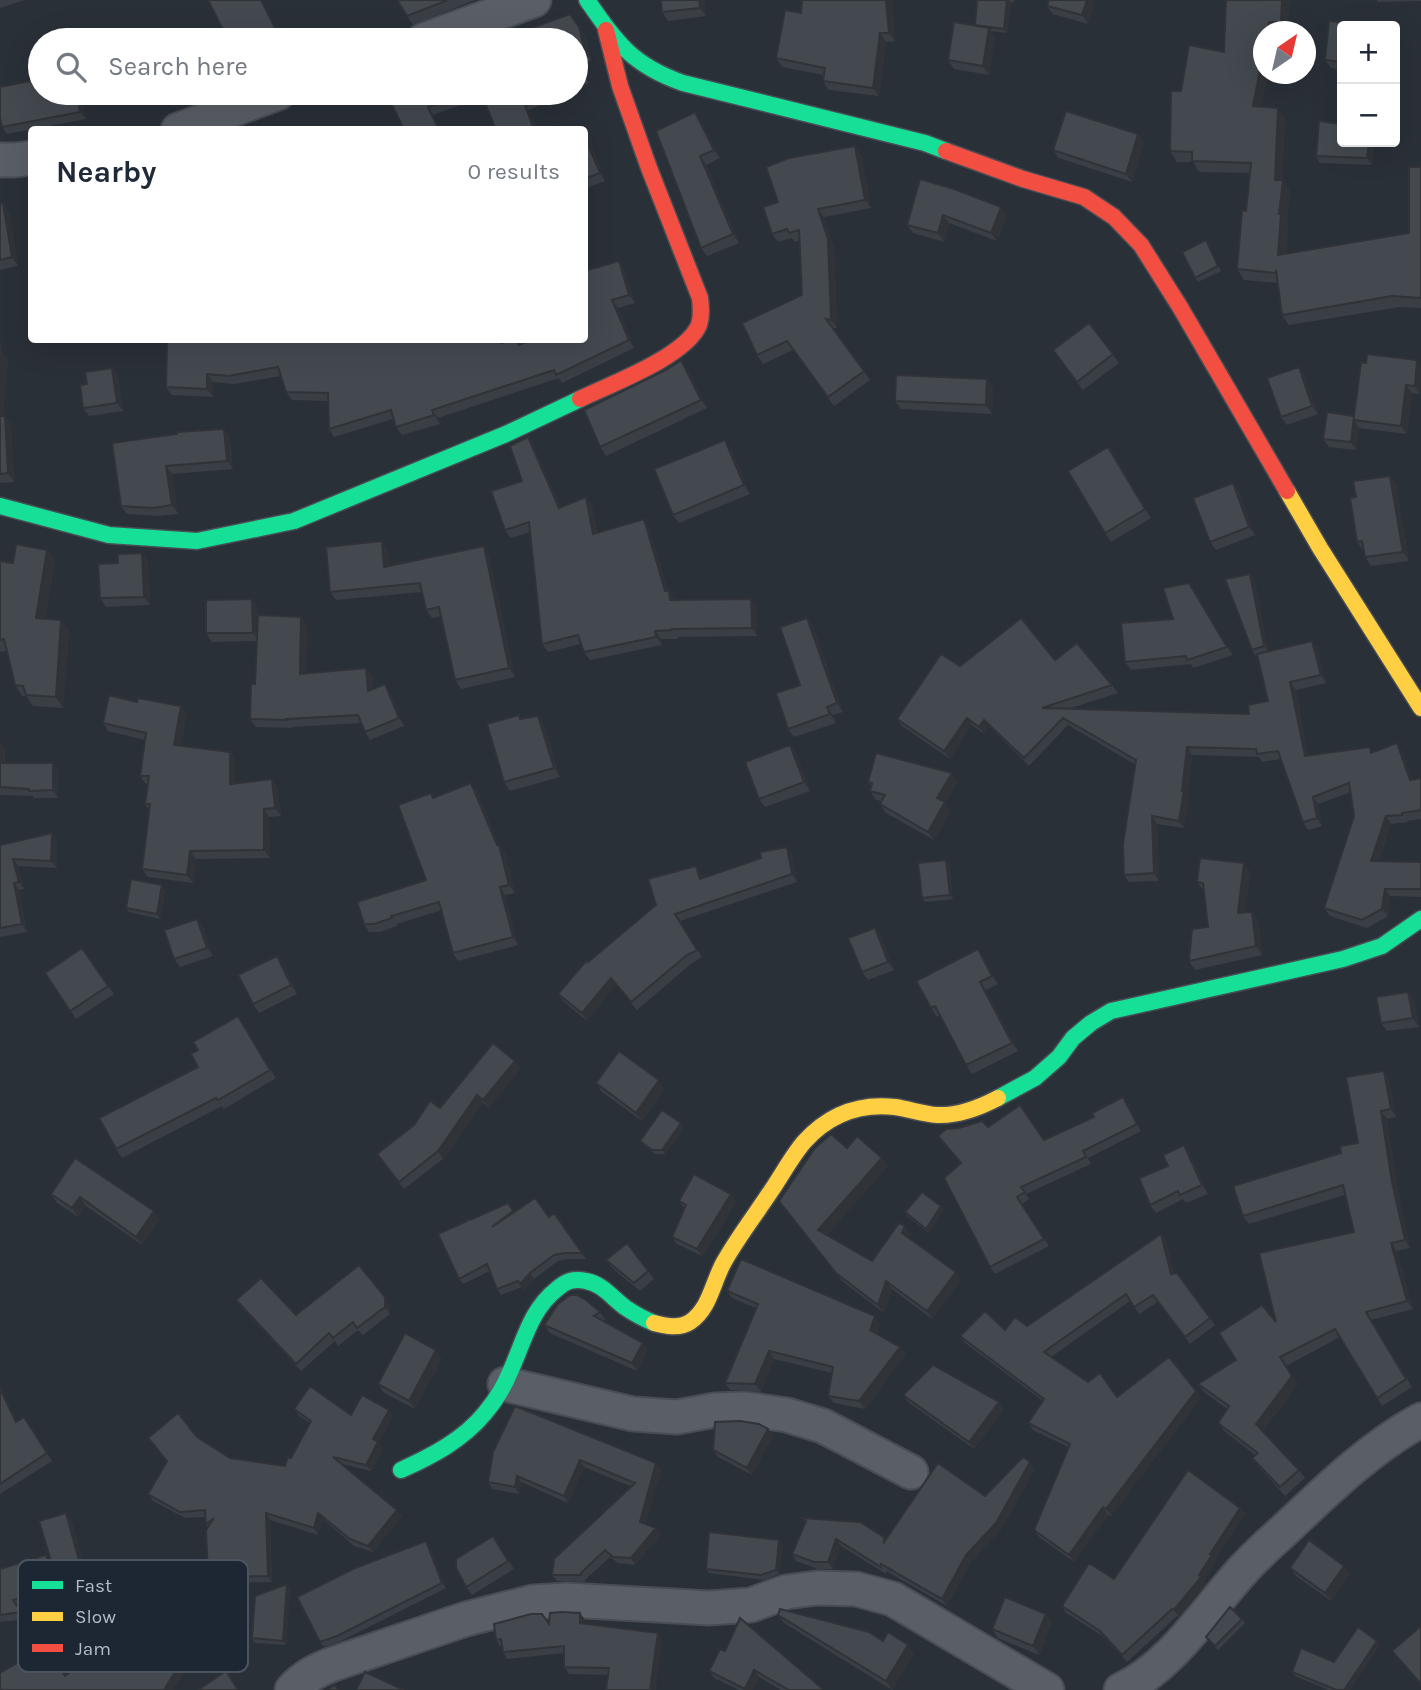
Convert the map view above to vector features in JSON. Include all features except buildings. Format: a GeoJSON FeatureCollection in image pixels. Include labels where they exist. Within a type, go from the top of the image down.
{"type":"FeatureCollection","features":[{"type":"Feature","properties":{"kind":"street"},"geometry":{"type":"LineString","coordinates":[[457,28],[534,0]]}},
{"type":"Feature","properties":{"kind":"street"},"geometry":{"type":"LineString","coordinates":[[587,0],[606,28],[629,54],[656,73],[683,83],[925,143],[1084,197],[1114,217],[1141,245],[1180,307],[1320,548],[1421,708]]}},
{"type":"Feature","properties":{"kind":"street"},"geometry":{"type":"LineString","coordinates":[[0,506],[109,535],[197,541],[294,521],[506,434],[663,359],[679,347],[693,333],[702,318],[700,298],[620,86],[606,28]]}},
{"type":"Feature","properties":{"kind":"street"},"geometry":{"type":"LineString","coordinates":[[189,126],[246,105]]}},
{"type":"Feature","properties":{"kind":"street"},"geometry":{"type":"LineString","coordinates":[[0,160],[28,158]]}},
{"type":"Feature","properties":{"kind":"street"},"geometry":{"type":"LineString","coordinates":[[401,1470],[440,1452],[477,1422],[505,1384],[535,1312],[550,1292],[568,1281],[586,1280],[605,1289],[625,1308],[643,1319],[670,1327],[685,1326],[697,1316],[709,1297],[724,1261],[804,1142],[824,1124],[845,1111],[869,1106],[895,1107],[937,1115],[958,1114],[980,1107],[1035,1078],[1059,1057],[1073,1038],[1111,1011],[1343,958],[1382,946],[1421,919]]}},
{"type":"Feature","properties":{"kind":"street"},"geometry":{"type":"LineString","coordinates":[[505,1384],[633,1414],[677,1417],[715,1410],[746,1409],[787,1415],[823,1426],[911,1472]]}},
{"type":"Feature","properties":{"kind":"street"},"geometry":{"type":"LineString","coordinates":[[1121,1690],[1166,1660],[1244,1569],[1360,1461],[1405,1428],[1421,1420]]}},
{"type":"Feature","properties":{"kind":"street"},"geometry":{"type":"LineString","coordinates":[[292,1690],[316,1670],[336,1662],[466,1619],[533,1602],[567,1600],[709,1608],[751,1605],[786,1592],[817,1588],[856,1589],[893,1599],[1047,1690]]}},
{"type":"Feature","properties":{"kind":"traffic: fast"},"geometry":{"type":"LineString","coordinates":[[587,0],[607,29],[627,51],[665,76],[683,83],[925,143],[946,151]]}},
{"type":"Feature","properties":{"kind":"traffic: fast"},"geometry":{"type":"LineString","coordinates":[[0,506],[109,535],[197,541],[294,521],[506,434],[580,399]]}},
{"type":"Feature","properties":{"kind":"traffic: fast"},"geometry":{"type":"LineString","coordinates":[[998,1098],[1035,1078],[1059,1057],[1073,1038],[1111,1011],[1343,959],[1382,946],[1421,919]]}},
{"type":"Feature","properties":{"kind":"traffic: fast"},"geometry":{"type":"LineString","coordinates":[[401,1470],[446,1446],[467,1431],[485,1413],[505,1383],[540,1307],[564,1284],[578,1280],[592,1283],[603,1288],[629,1310],[654,1323]]}},
{"type":"Feature","properties":{"kind":"traffic: slow"},"geometry":{"type":"LineString","coordinates":[[1287,491],[1421,708]]}},
{"type":"Feature","properties":{"kind":"traffic: slow"},"geometry":{"type":"LineString","coordinates":[[654,1323],[681,1326],[697,1316],[707,1302],[724,1262],[741,1235],[800,1147],[824,1124],[845,1112],[869,1107],[895,1107],[945,1115],[969,1111],[998,1098]]}},
{"type":"Feature","properties":{"kind":"traffic: jam"},"geometry":{"type":"LineString","coordinates":[[580,399],[646,368],[679,348],[691,337],[699,325],[701,315],[700,298],[620,86],[606,30]]}},
{"type":"Feature","properties":{"kind":"traffic: jam"},"geometry":{"type":"LineString","coordinates":[[946,151],[1023,179],[1084,197],[1114,217],[1141,245],[1287,491]]}}]}
